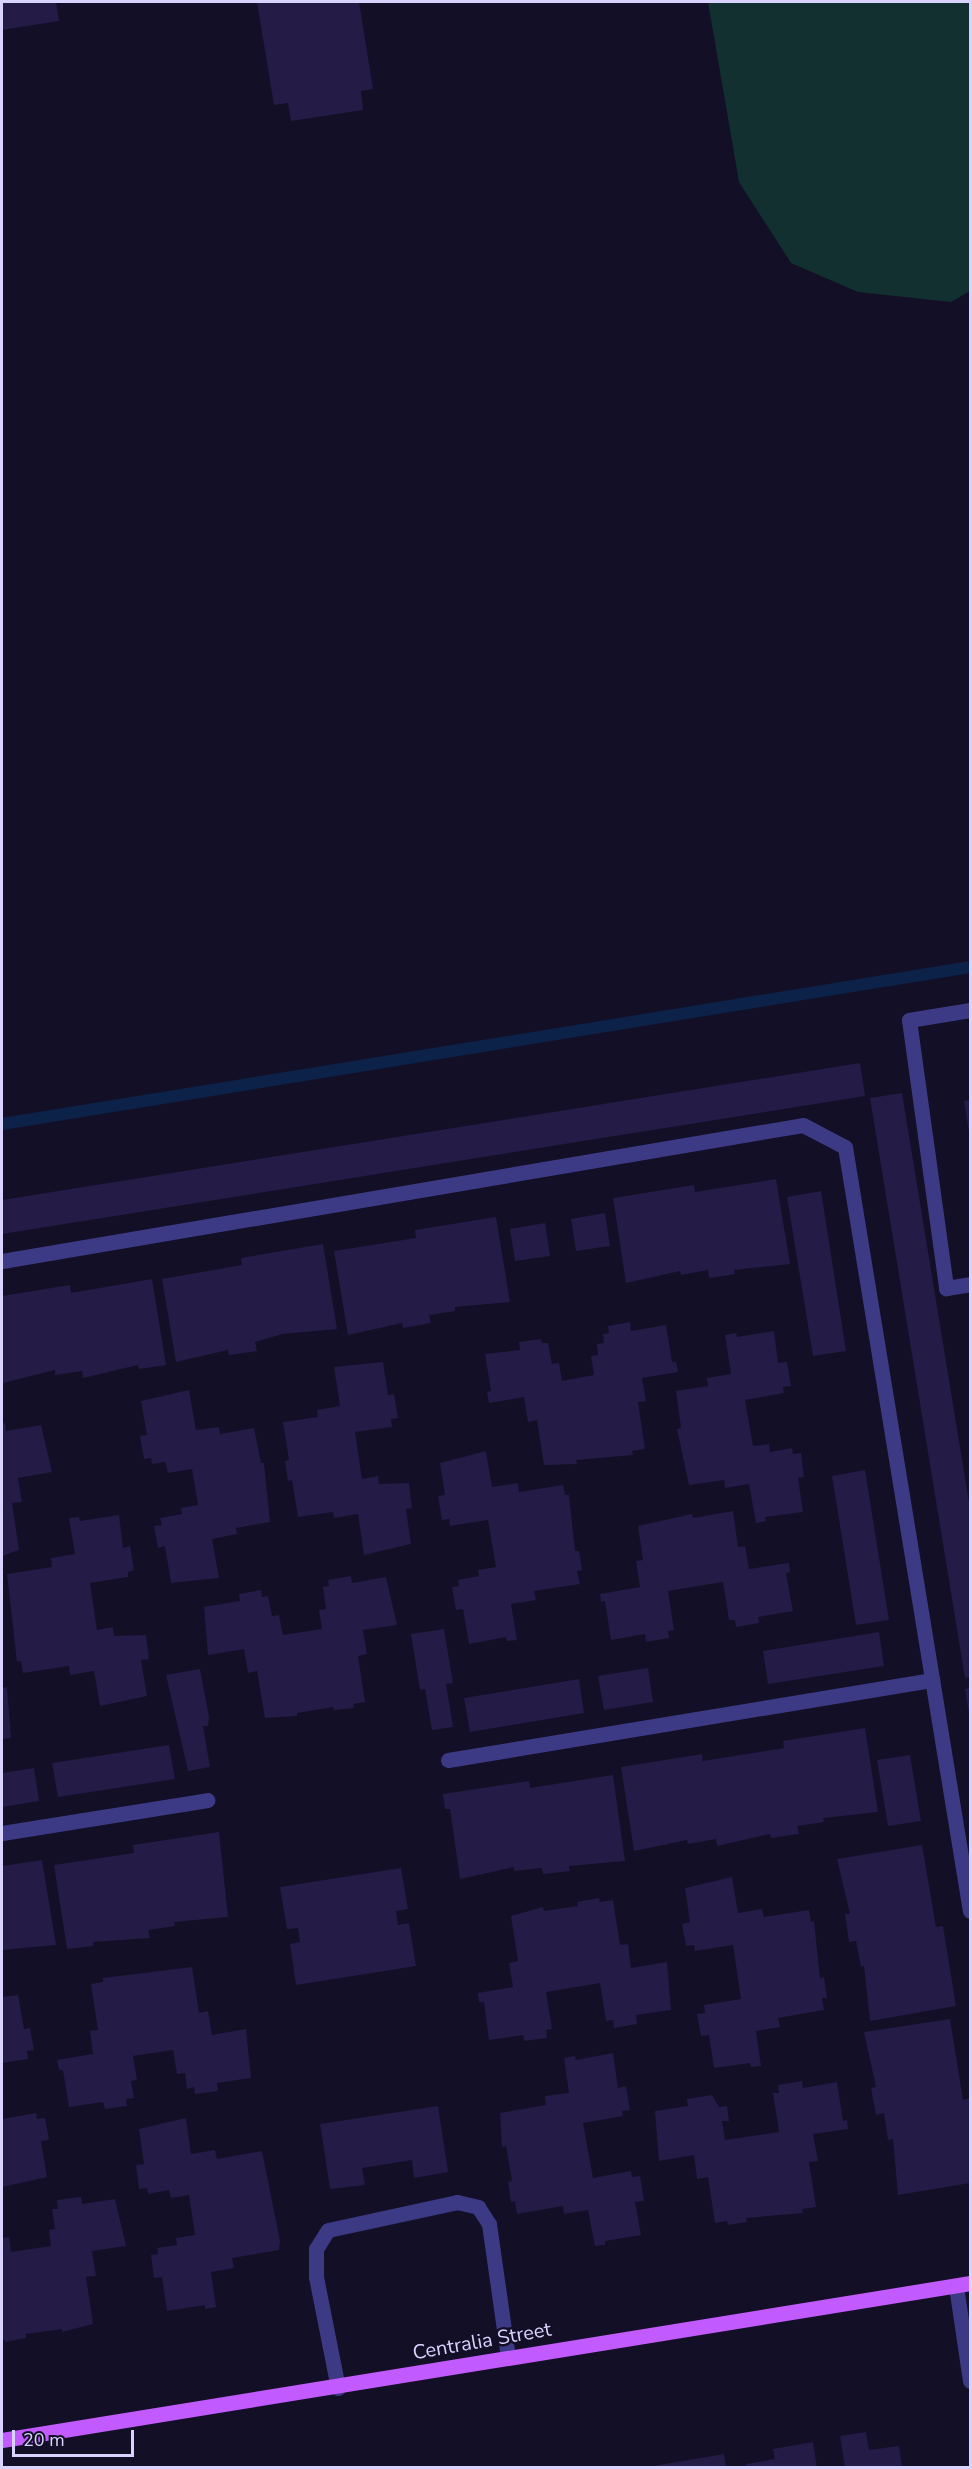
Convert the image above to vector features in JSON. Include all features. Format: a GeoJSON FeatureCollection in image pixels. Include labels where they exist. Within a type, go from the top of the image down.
{"type":"FeatureCollection","features":[{"type":"Feature","properties":{"kind":"main road","name":"Centralia Street"},"geometry":{"type":"LineString","coordinates":[[2,2440],[338,2388],[508,2358],[963,2285]]}},
{"type":"Feature","properties":{"kind":"street"},"geometry":{"type":"LineString","coordinates":[[970,1010],[909,1020],[946,1288],[970,1284]]}},
{"type":"Feature","properties":{"kind":"street"},"geometry":{"type":"LineString","coordinates":[[2,1261],[803,1125],[845,1147],[970,1911]]}},
{"type":"Feature","properties":{"kind":"street"},"geometry":{"type":"LineString","coordinates":[[448,1760],[932,1680]]}},
{"type":"Feature","properties":{"kind":"street"},"geometry":{"type":"LineString","coordinates":[[2,1833],[207,1800]]}},
{"type":"Feature","properties":{"kind":"street"},"geometry":{"type":"LineString","coordinates":[[338,2388],[316,2277],[316,2249],[328,2230],[457,2202],[478,2206],[489,2224],[508,2358]]}},
{"type":"Feature","properties":{"kind":"street"},"geometry":{"type":"LineString","coordinates":[[963,2285],[970,2380]]}},
{"type":"Feature","properties":{"kind":"green space"},"geometry":{"type":"Polygon","coordinates":[[[708,2],[970,2],[970,291],[951,302],[858,292],[791,263],[739,182],[708,2]]]}},
{"type":"Feature","properties":{"kind":"building"},"geometry":{"type":"Polygon","coordinates":[[[2,2],[56,2],[59,21],[2,30],[2,2]]]}},
{"type":"Feature","properties":{"kind":"building"},"geometry":{"type":"Polygon","coordinates":[[[257,2],[359,2],[373,89],[361,91],[363,110],[291,121],[288,103],[274,105],[257,2]]]}},
{"type":"Feature","properties":{"kind":"building"},"geometry":{"type":"Polygon","coordinates":[[[860,1063],[865,1096],[2,1234],[2,1200],[860,1063]]]}},
{"type":"Feature","properties":{"kind":"building"},"geometry":{"type":"Polygon","coordinates":[[[902,1093],[970,1508],[970,1677],[965,1678],[870,1098],[902,1093]]]}},
{"type":"Feature","properties":{"kind":"building"},"geometry":{"type":"Polygon","coordinates":[[[970,1100],[970,1132],[969,1132],[964,1101],[970,1100]]]}},
{"type":"Feature","properties":{"kind":"building"},"geometry":{"type":"Polygon","coordinates":[[[776,1179],[790,1264],[734,1270],[735,1274],[709,1278],[708,1270],[681,1275],[680,1271],[626,1283],[613,1198],[694,1185],[695,1192],[776,1179]]]}},
{"type":"Feature","properties":{"kind":"building"},"geometry":{"type":"Polygon","coordinates":[[[821,1191],[846,1351],[813,1356],[787,1197],[821,1191]]]}},
{"type":"Feature","properties":{"kind":"building"},"geometry":{"type":"Polygon","coordinates":[[[605,1213],[610,1246],[576,1251],[571,1219],[605,1213]]]}},
{"type":"Feature","properties":{"kind":"building"},"geometry":{"type":"Polygon","coordinates":[[[496,1217],[510,1302],[455,1307],[455,1311],[429,1315],[431,1323],[403,1328],[402,1323],[348,1335],[334,1251],[416,1238],[415,1230],[496,1217]]]}},
{"type":"Feature","properties":{"kind":"building"},"geometry":{"type":"Polygon","coordinates":[[[545,1223],[550,1256],[515,1261],[510,1229],[545,1223]]]}},
{"type":"Feature","properties":{"kind":"building"},"geometry":{"type":"Polygon","coordinates":[[[323,1244],[337,1329],[282,1334],[255,1342],[257,1351],[229,1355],[228,1350],[176,1362],[162,1279],[242,1265],[241,1258],[323,1244]]]}},
{"type":"Feature","properties":{"kind":"building"},"geometry":{"type":"Polygon","coordinates":[[[152,1279],[166,1365],[139,1369],[138,1365],[83,1378],[82,1371],[55,1375],[55,1370],[3,1383],[2,1296],[70,1285],[71,1293],[152,1279]]]}},
{"type":"Feature","properties":{"kind":"building"},"geometry":{"type":"Polygon","coordinates":[[[630,1322],[631,1331],[666,1325],[672,1362],[676,1362],[678,1372],[642,1378],[646,1401],[638,1402],[645,1449],[632,1451],[633,1455],[576,1460],[577,1464],[544,1465],[537,1420],[528,1422],[524,1397],[489,1403],[487,1392],[491,1391],[485,1354],[520,1350],[519,1342],[541,1339],[542,1343],[548,1343],[552,1364],[559,1363],[562,1381],[594,1375],[591,1356],[598,1355],[597,1344],[604,1343],[603,1334],[609,1333],[608,1326],[630,1322]]]}},
{"type":"Feature","properties":{"kind":"building"},"geometry":{"type":"Polygon","coordinates":[[[774,1331],[778,1363],[787,1362],[791,1386],[783,1387],[784,1393],[745,1400],[753,1446],[769,1444],[770,1452],[792,1448],[793,1454],[801,1453],[804,1477],[798,1478],[803,1512],[765,1517],[766,1521],[756,1523],[749,1484],[725,1488],[724,1480],[689,1485],[677,1429],[681,1428],[676,1391],[708,1386],[707,1378],[731,1374],[725,1335],[736,1333],[737,1337],[774,1331]]]}},
{"type":"Feature","properties":{"kind":"building"},"geometry":{"type":"Polygon","coordinates":[[[383,1362],[388,1395],[394,1394],[398,1418],[391,1419],[392,1427],[355,1432],[362,1479],[378,1476],[379,1484],[409,1483],[412,1508],[406,1509],[411,1544],[364,1555],[358,1514],[334,1518],[333,1512],[298,1517],[292,1480],[288,1481],[285,1461],[289,1460],[283,1422],[318,1417],[317,1410],[340,1406],[334,1367],[383,1362]]]}},
{"type":"Feature","properties":{"kind":"building"},"geometry":{"type":"Polygon","coordinates":[[[189,1390],[196,1430],[219,1427],[220,1434],[254,1428],[261,1463],[264,1463],[270,1522],[236,1528],[237,1534],[212,1539],[219,1578],[171,1583],[165,1546],[158,1548],[154,1526],[162,1525],[160,1518],[182,1514],[181,1508],[198,1505],[192,1469],[168,1473],[165,1462],[152,1464],[151,1458],[144,1459],[140,1436],[147,1435],[141,1401],[189,1390]]]}},
{"type":"Feature","properties":{"kind":"building"},"geometry":{"type":"Polygon","coordinates":[[[5,1423],[6,1431],[41,1425],[52,1472],[18,1478],[22,1502],[12,1503],[19,1550],[2,1556],[2,1424],[5,1423]]]}},
{"type":"Feature","properties":{"kind":"building"},"geometry":{"type":"Polygon","coordinates":[[[486,1451],[492,1487],[518,1483],[519,1492],[563,1485],[565,1495],[569,1495],[575,1551],[579,1551],[582,1570],[577,1571],[580,1584],[534,1591],[536,1600],[511,1604],[517,1640],[507,1641],[506,1637],[469,1644],[463,1609],[456,1610],[452,1587],[459,1586],[458,1580],[479,1576],[478,1570],[496,1567],[488,1520],[450,1526],[449,1519],[442,1520],[438,1496],[445,1495],[440,1463],[486,1451]]]}},
{"type":"Feature","properties":{"kind":"building"},"geometry":{"type":"Polygon","coordinates":[[[865,1470],[889,1620],[856,1625],[832,1476],[865,1470]]]}},
{"type":"Feature","properties":{"kind":"building"},"geometry":{"type":"Polygon","coordinates":[[[733,1511],[738,1547],[745,1546],[749,1569],[789,1563],[790,1572],[786,1573],[793,1611],[758,1617],[759,1623],[736,1627],[735,1620],[729,1620],[723,1582],[668,1591],[674,1630],[668,1631],[669,1638],[646,1642],[645,1634],[611,1640],[605,1601],[601,1602],[600,1594],[640,1587],[636,1561],[643,1560],[638,1526],[692,1514],[693,1518],[733,1511]]]}},
{"type":"Feature","properties":{"kind":"building"},"geometry":{"type":"Polygon","coordinates":[[[119,1515],[123,1548],[130,1546],[134,1570],[128,1572],[128,1577],[90,1583],[97,1630],[113,1627],[114,1636],[146,1635],[149,1659],[141,1660],[147,1696],[100,1706],[94,1671],[70,1675],[69,1666],[23,1673],[21,1661],[17,1662],[7,1574],[52,1567],[51,1558],[75,1554],[69,1518],[79,1517],[80,1521],[119,1515]]]}},
{"type":"Feature","properties":{"kind":"building"},"geometry":{"type":"Polygon","coordinates":[[[351,1576],[352,1583],[386,1577],[397,1625],[363,1630],[367,1654],[358,1656],[365,1702],[353,1704],[354,1708],[334,1710],[333,1707],[297,1713],[297,1716],[265,1718],[257,1671],[248,1673],[244,1649],[208,1655],[204,1607],[240,1601],[239,1594],[261,1590],[262,1597],[268,1596],[272,1616],[279,1615],[283,1635],[322,1629],[319,1610],[326,1609],[323,1587],[329,1586],[328,1580],[351,1576]]]}},
{"type":"Feature","properties":{"kind":"building"},"geometry":{"type":"Polygon","coordinates":[[[444,1629],[453,1683],[446,1684],[453,1727],[432,1730],[425,1689],[420,1690],[411,1634],[444,1629]]]}},
{"type":"Feature","properties":{"kind":"building"},"geometry":{"type":"Polygon","coordinates":[[[879,1632],[884,1666],[768,1684],[763,1651],[879,1632]]]}},
{"type":"Feature","properties":{"kind":"building"},"geometry":{"type":"Polygon","coordinates":[[[648,1668],[653,1702],[604,1710],[598,1676],[648,1668]]]}},
{"type":"Feature","properties":{"kind":"building"},"geometry":{"type":"Polygon","coordinates":[[[200,1669],[209,1717],[208,1726],[203,1726],[210,1767],[188,1771],[166,1675],[200,1669]]]}},
{"type":"Feature","properties":{"kind":"building"},"geometry":{"type":"Polygon","coordinates":[[[579,1679],[584,1713],[470,1732],[464,1698],[579,1679]]]}},
{"type":"Feature","properties":{"kind":"building"},"geometry":{"type":"Polygon","coordinates":[[[7,1687],[11,1738],[2,1739],[2,1688],[7,1687]]]}},
{"type":"Feature","properties":{"kind":"building"},"geometry":{"type":"Polygon","coordinates":[[[970,1688],[970,1713],[969,1714],[965,1689],[970,1688]]]}},
{"type":"Feature","properties":{"kind":"building"},"geometry":{"type":"Polygon","coordinates":[[[865,1728],[878,1812],[823,1818],[824,1822],[797,1826],[799,1834],[771,1838],[770,1834],[717,1846],[716,1839],[688,1844],[687,1840],[634,1851],[621,1767],[702,1754],[703,1761],[784,1748],[783,1741],[865,1728]]]}},
{"type":"Feature","properties":{"kind":"building"},"geometry":{"type":"Polygon","coordinates":[[[169,1745],[175,1779],[58,1797],[52,1763],[169,1745]]]}},
{"type":"Feature","properties":{"kind":"building"},"geometry":{"type":"Polygon","coordinates":[[[910,1755],[921,1821],[888,1826],[877,1760],[910,1755]]]}},
{"type":"Feature","properties":{"kind":"building"},"geometry":{"type":"Polygon","coordinates":[[[34,1768],[39,1801],[2,1807],[2,1773],[34,1768]]]}},
{"type":"Feature","properties":{"kind":"building"},"geometry":{"type":"Polygon","coordinates":[[[613,1775],[625,1861],[569,1866],[570,1871],[543,1874],[542,1868],[514,1871],[514,1867],[460,1879],[450,1809],[445,1809],[443,1794],[529,1781],[530,1788],[613,1775]]]}},
{"type":"Feature","properties":{"kind":"building"},"geometry":{"type":"Polygon","coordinates":[[[219,1832],[228,1917],[174,1922],[175,1926],[148,1930],[150,1938],[93,1942],[93,1946],[67,1949],[54,1865],[134,1853],[133,1845],[219,1832]]]}},
{"type":"Feature","properties":{"kind":"building"},"geometry":{"type":"Polygon","coordinates":[[[922,1845],[936,1927],[943,1926],[956,2006],[870,2021],[864,1966],[861,1967],[856,1941],[849,1942],[845,1914],[850,1914],[837,1859],[922,1845]]]}},
{"type":"Feature","properties":{"kind":"building"},"geometry":{"type":"Polygon","coordinates":[[[42,1860],[56,1945],[2,1950],[2,1866],[42,1860]]]}},
{"type":"Feature","properties":{"kind":"building"},"geometry":{"type":"Polygon","coordinates":[[[401,1868],[408,1909],[396,1911],[398,1925],[409,1923],[416,1966],[296,1985],[290,1944],[300,1942],[298,1928],[287,1929],[280,1887],[401,1868]]]}},
{"type":"Feature","properties":{"kind":"building"},"geometry":{"type":"Polygon","coordinates":[[[732,1877],[738,1913],[762,1909],[764,1917],[809,1910],[811,1922],[814,1921],[820,1978],[824,1977],[827,1998],[822,1998],[824,2010],[778,2018],[780,2027],[756,2031],[761,2066],[751,2067],[750,2063],[714,2068],[709,2035],[701,2036],[697,2014],[705,2013],[704,2005],[741,1999],[733,1945],[695,1951],[694,1945],[686,1946],[682,1924],[690,1922],[685,1888],[732,1877]]]}},
{"type":"Feature","properties":{"kind":"building"},"geometry":{"type":"Polygon","coordinates":[[[599,1898],[600,1902],[613,1900],[620,1945],[628,1944],[631,1968],[667,1962],[671,2010],[636,2015],[637,2024],[614,2028],[613,2020],[606,2021],[600,1983],[546,1992],[552,2029],[546,2030],[547,2038],[524,2041],[523,2035],[489,2040],[484,2002],[479,2002],[478,1993],[513,1987],[509,1963],[518,1961],[511,1916],[543,1907],[544,1911],[578,1906],[577,1902],[599,1898]]]}},
{"type":"Feature","properties":{"kind":"building"},"geometry":{"type":"Polygon","coordinates":[[[192,1967],[199,2013],[208,2011],[212,2035],[246,2029],[251,2078],[217,2083],[218,2091],[195,2094],[194,2087],[187,2089],[185,2073],[177,2074],[173,2050],[133,2056],[137,2080],[131,2081],[134,2098],[126,2099],[127,2106],[105,2109],[103,2102],[69,2107],[63,2070],[59,2070],[57,2060],[93,2054],[90,2031],[98,2030],[91,1984],[103,1982],[103,1978],[192,1967]]]}},
{"type":"Feature","properties":{"kind":"building"},"geometry":{"type":"Polygon","coordinates":[[[18,1995],[24,2029],[30,2028],[34,2050],[27,2051],[28,2059],[2,2063],[2,1997],[18,1995]]]}},
{"type":"Feature","properties":{"kind":"building"},"geometry":{"type":"Polygon","coordinates":[[[950,2019],[963,2100],[970,2098],[970,2183],[898,2195],[893,2139],[888,2140],[884,2113],[876,2115],[871,2088],[876,2087],[864,2032],[950,2019]]]}},
{"type":"Feature","properties":{"kind":"building"},"geometry":{"type":"Polygon","coordinates":[[[613,2053],[618,2088],[626,2086],[630,2110],[622,2111],[623,2116],[583,2123],[593,2178],[631,2171],[632,2177],[640,2176],[644,2201],[635,2202],[641,2235],[605,2241],[605,2245],[595,2246],[588,2210],[564,2214],[563,2206],[517,2214],[515,2201],[511,2202],[508,2182],[512,2181],[506,2146],[502,2147],[500,2113],[546,2105],[545,2096],[569,2093],[564,2058],[575,2056],[576,2060],[613,2053]]]}},
{"type":"Feature","properties":{"kind":"building"},"geometry":{"type":"Polygon","coordinates":[[[802,2081],[803,2088],[837,2082],[843,2121],[847,2120],[848,2129],[813,2134],[818,2161],[809,2162],[816,2207],[802,2209],[803,2213],[746,2218],[747,2222],[728,2225],[727,2221],[715,2223],[708,2177],[697,2179],[694,2155],[659,2161],[655,2111],[688,2106],[687,2099],[712,2095],[719,2107],[727,2106],[729,2121],[722,2121],[725,2140],[779,2132],[773,2093],[779,2093],[778,2085],[802,2081]]]}},
{"type":"Feature","properties":{"kind":"building"},"geometry":{"type":"Polygon","coordinates":[[[438,2106],[448,2172],[414,2178],[412,2160],[362,2168],[365,2185],[330,2189],[320,2124],[438,2106]]]}},
{"type":"Feature","properties":{"kind":"building"},"geometry":{"type":"Polygon","coordinates":[[[36,2113],[37,2119],[45,2118],[49,2140],[41,2141],[47,2177],[2,2187],[2,2119],[36,2113]]]}},
{"type":"Feature","properties":{"kind":"building"},"geometry":{"type":"Polygon","coordinates":[[[186,2118],[191,2154],[215,2150],[217,2159],[262,2151],[280,2241],[279,2250],[232,2258],[234,2268],[211,2272],[216,2307],[205,2309],[205,2305],[167,2311],[162,2277],[154,2278],[151,2255],[158,2254],[157,2248],[177,2245],[176,2238],[195,2235],[189,2195],[171,2198],[169,2190],[148,2194],[147,2188],[139,2189],[136,2165],[144,2164],[139,2129],[186,2118]]]}},
{"type":"Feature","properties":{"kind":"building"},"geometry":{"type":"Polygon","coordinates":[[[81,2197],[82,2204],[115,2199],[126,2246],[92,2251],[96,2276],[86,2277],[93,2324],[62,2332],[62,2329],[26,2334],[26,2338],[6,2342],[2,2338],[2,2238],[9,2237],[11,2252],[51,2246],[49,2230],[55,2229],[52,2209],[58,2209],[57,2200],[81,2197]]]}},
{"type":"Feature","properties":{"kind":"building"},"geometry":{"type":"Polygon","coordinates":[[[866,2432],[869,2450],[899,2446],[902,2468],[845,2468],[840,2436],[866,2432]]]}},
{"type":"Feature","properties":{"kind":"building"},"geometry":{"type":"Polygon","coordinates":[[[813,2442],[817,2468],[747,2468],[746,2464],[775,2459],[773,2449],[813,2442]]]}},
{"type":"Feature","properties":{"kind":"building"},"geometry":{"type":"Polygon","coordinates":[[[724,2454],[726,2468],[653,2468],[653,2466],[724,2454]]]}},
{"type":"Feature","properties":{"kind":"waterway"},"geometry":{"type":"LineString","coordinates":[[2,1124],[970,967]]}}]}
